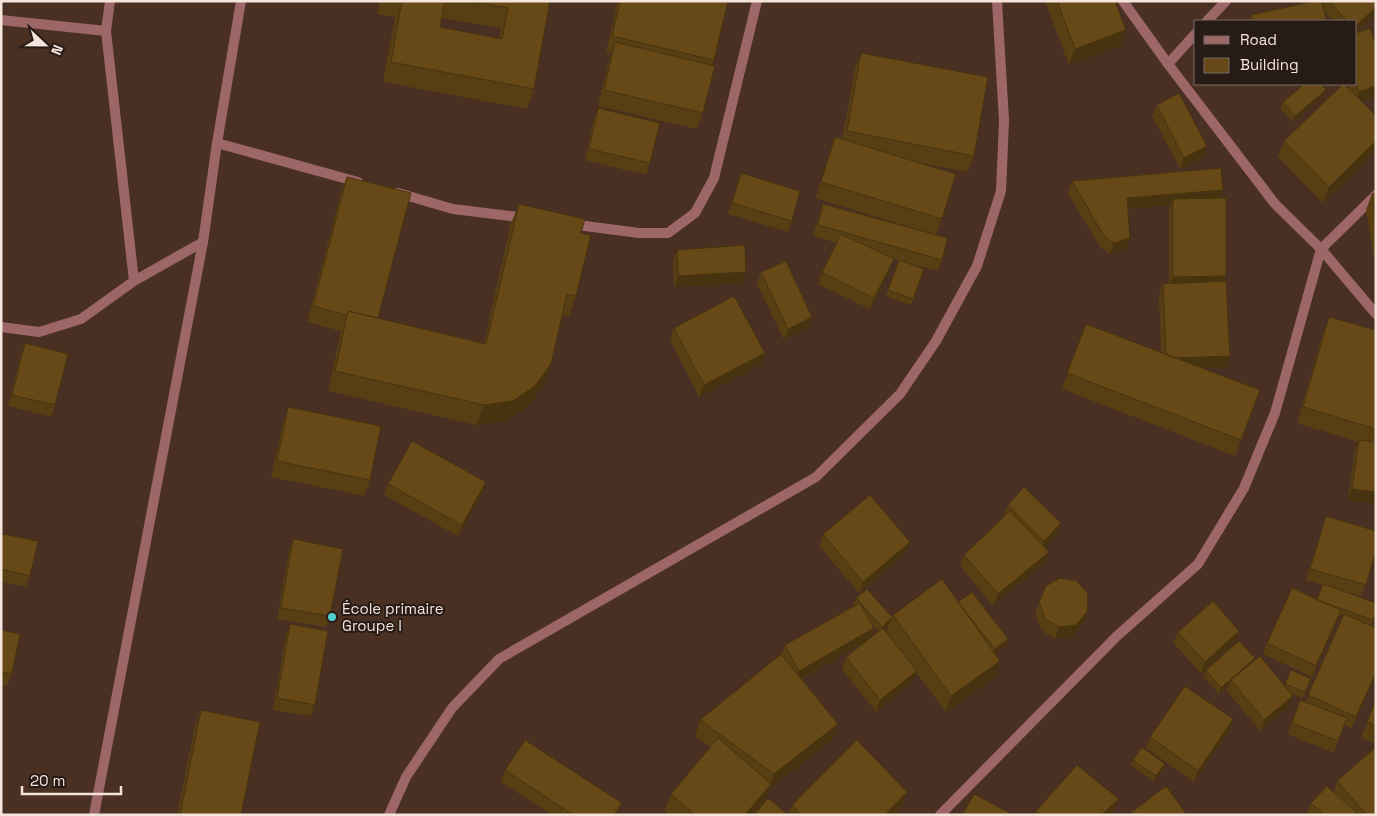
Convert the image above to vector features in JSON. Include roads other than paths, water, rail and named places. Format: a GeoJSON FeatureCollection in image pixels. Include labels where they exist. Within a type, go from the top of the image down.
{"type":"FeatureCollection","features":[{"type":"Feature","properties":{"kind":"street"},"geometry":{"type":"LineString","coordinates":[[110,1],[106,31],[134,281]]}},
{"type":"Feature","properties":{"kind":"street"},"geometry":{"type":"LineString","coordinates":[[94,815],[203,242],[217,143],[241,1]]}},
{"type":"Feature","properties":{"kind":"street"},"geometry":{"type":"LineString","coordinates":[[561,223],[639,233],[668,232],[695,213],[714,178],[757,1]]}},
{"type":"Feature","properties":{"kind":"street"},"geometry":{"type":"LineString","coordinates":[[389,815],[406,778],[452,708],[499,660],[816,477],[900,394],[936,341],[977,266],[1001,191],[1004,121],[996,1]]}},
{"type":"Feature","properties":{"kind":"street"},"geometry":{"type":"LineString","coordinates":[[1123,1],[1168,64],[1275,204],[1321,249],[1376,314]]}},
{"type":"Feature","properties":{"kind":"street"},"geometry":{"type":"LineString","coordinates":[[1208,20],[1226,1]]}},
{"type":"Feature","properties":{"kind":"street"},"geometry":{"type":"LineString","coordinates":[[1,20],[106,31]]}},
{"type":"Feature","properties":{"kind":"street"},"geometry":{"type":"LineString","coordinates":[[1168,64],[1194,35]]}},
{"type":"Feature","properties":{"kind":"street"},"geometry":{"type":"LineString","coordinates":[[217,143],[368,185]]}},
{"type":"Feature","properties":{"kind":"street"},"geometry":{"type":"LineString","coordinates":[[387,190],[453,209],[531,219]]}},
{"type":"Feature","properties":{"kind":"street"},"geometry":{"type":"LineString","coordinates":[[940,815],[1117,636],[1198,564],[1244,488],[1275,413],[1321,249],[1376,195]]}},
{"type":"Feature","properties":{"kind":"street"},"geometry":{"type":"LineString","coordinates":[[1,328],[38,332],[81,319],[134,281],[203,242]]}},
{"type":"Feature","properties":{"kind":"place","name":"École primaire Groupe I"},"geometry":{"type":"Point","coordinates":[332,617]}}]}
